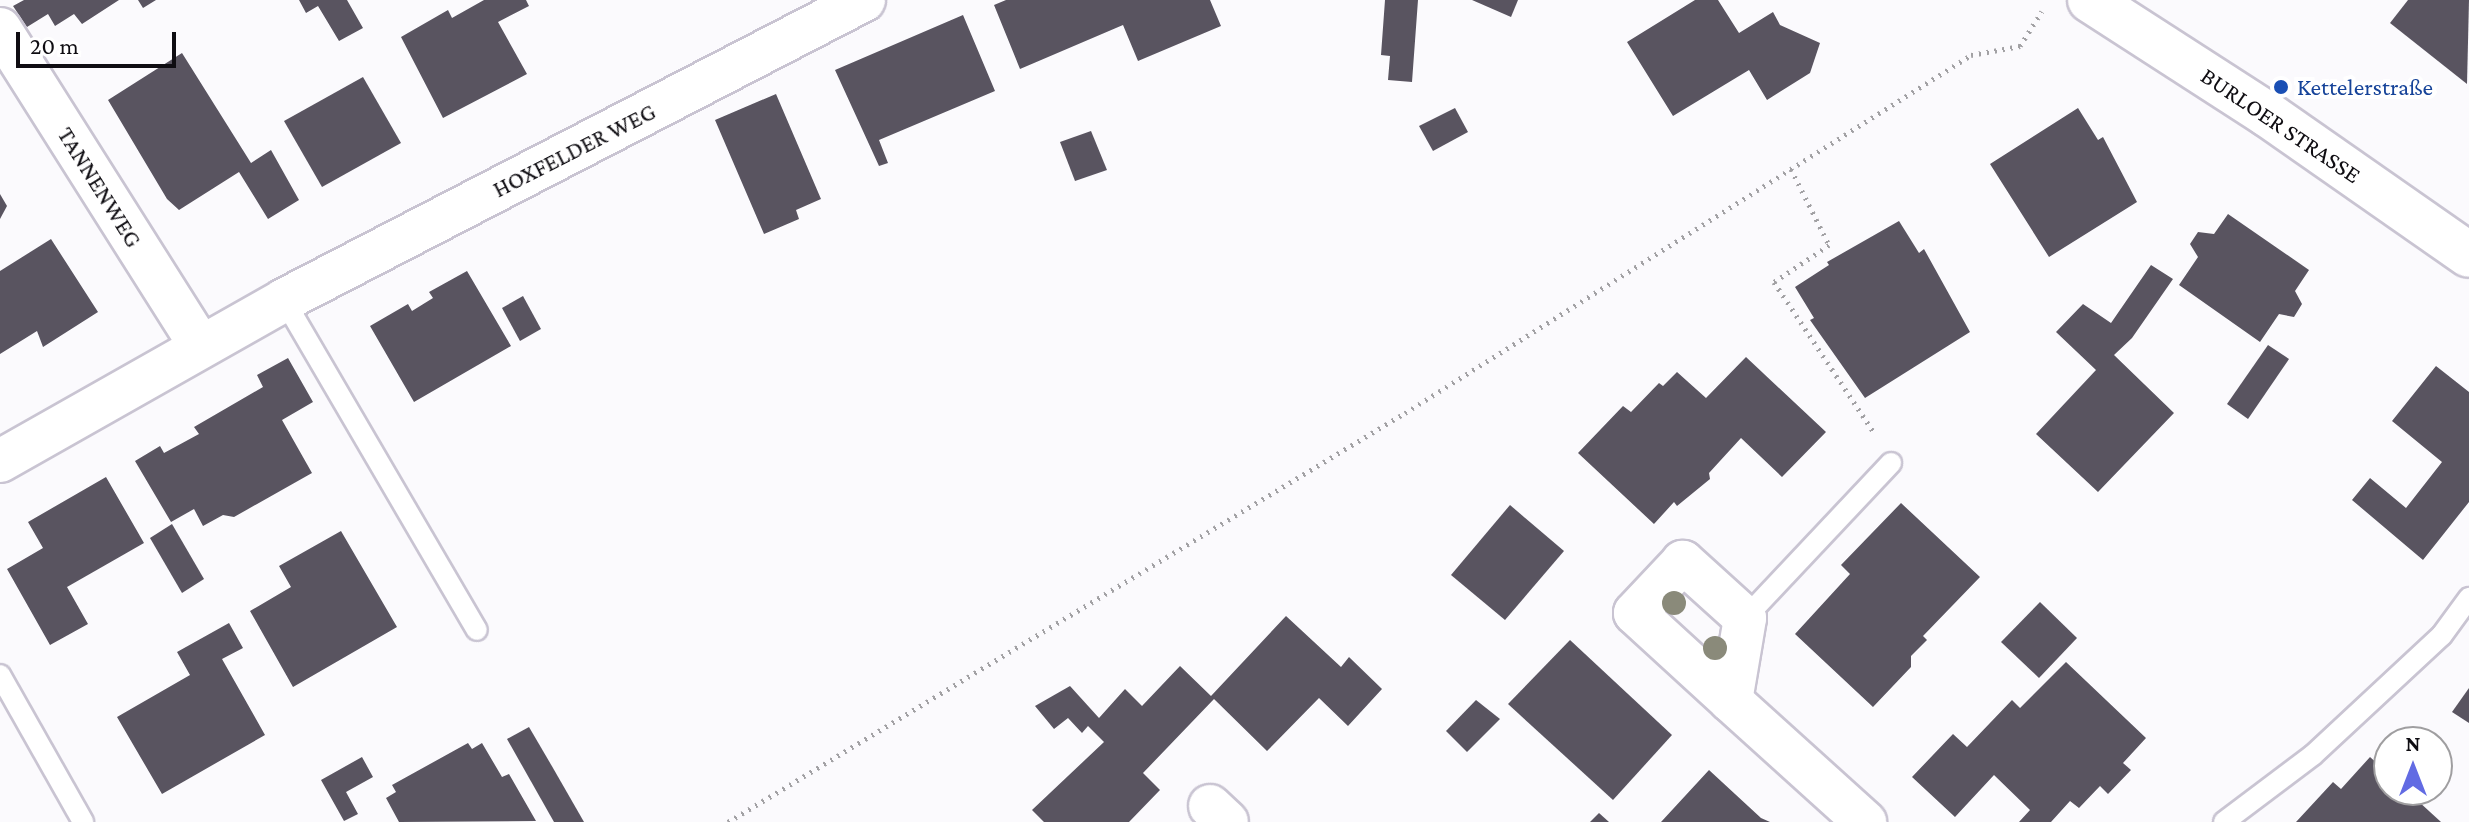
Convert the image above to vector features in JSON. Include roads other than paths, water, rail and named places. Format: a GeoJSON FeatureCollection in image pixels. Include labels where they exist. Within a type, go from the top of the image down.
{"type":"FeatureCollection","features":[{"type":"Feature","properties":{"kind":"main road","name":"BURLOER STRASSE"},"geometry":{"type":"LineString","coordinates":[[2090,0],[2267,114],[2469,255]]}},
{"type":"Feature","properties":{"kind":"street","name":"HOXFELDER WEG"},"geometry":{"type":"LineString","coordinates":[[0,461],[284,300],[864,0]]}},
{"type":"Feature","properties":{"kind":"street","name":"TANNENWEG"},"geometry":{"type":"LineString","coordinates":[[0,29],[200,345]]}},
{"type":"Feature","properties":{"kind":"street"},"geometry":{"type":"LineString","coordinates":[[1731,701],[1745,618],[1683,562],[1635,613],[1731,701],[1865,822]]}},
{"type":"Feature","properties":{"kind":"lane"},"geometry":{"type":"LineString","coordinates":[[284,300],[477,630]]}},
{"type":"Feature","properties":{"kind":"lane"},"geometry":{"type":"LineString","coordinates":[[1745,618],[1891,463]]}},
{"type":"Feature","properties":{"kind":"lane"},"geometry":{"type":"LineString","coordinates":[[2224,822],[2313,755],[2442,635],[2469,598]]}},
{"type":"Feature","properties":{"kind":"lane"},"geometry":{"type":"LineString","coordinates":[[0,675],[83,822]]}},
{"type":"Feature","properties":{"kind":"place","name":"Kettelerstraße"},"geometry":{"type":"Point","coordinates":[2281,87]}}]}
